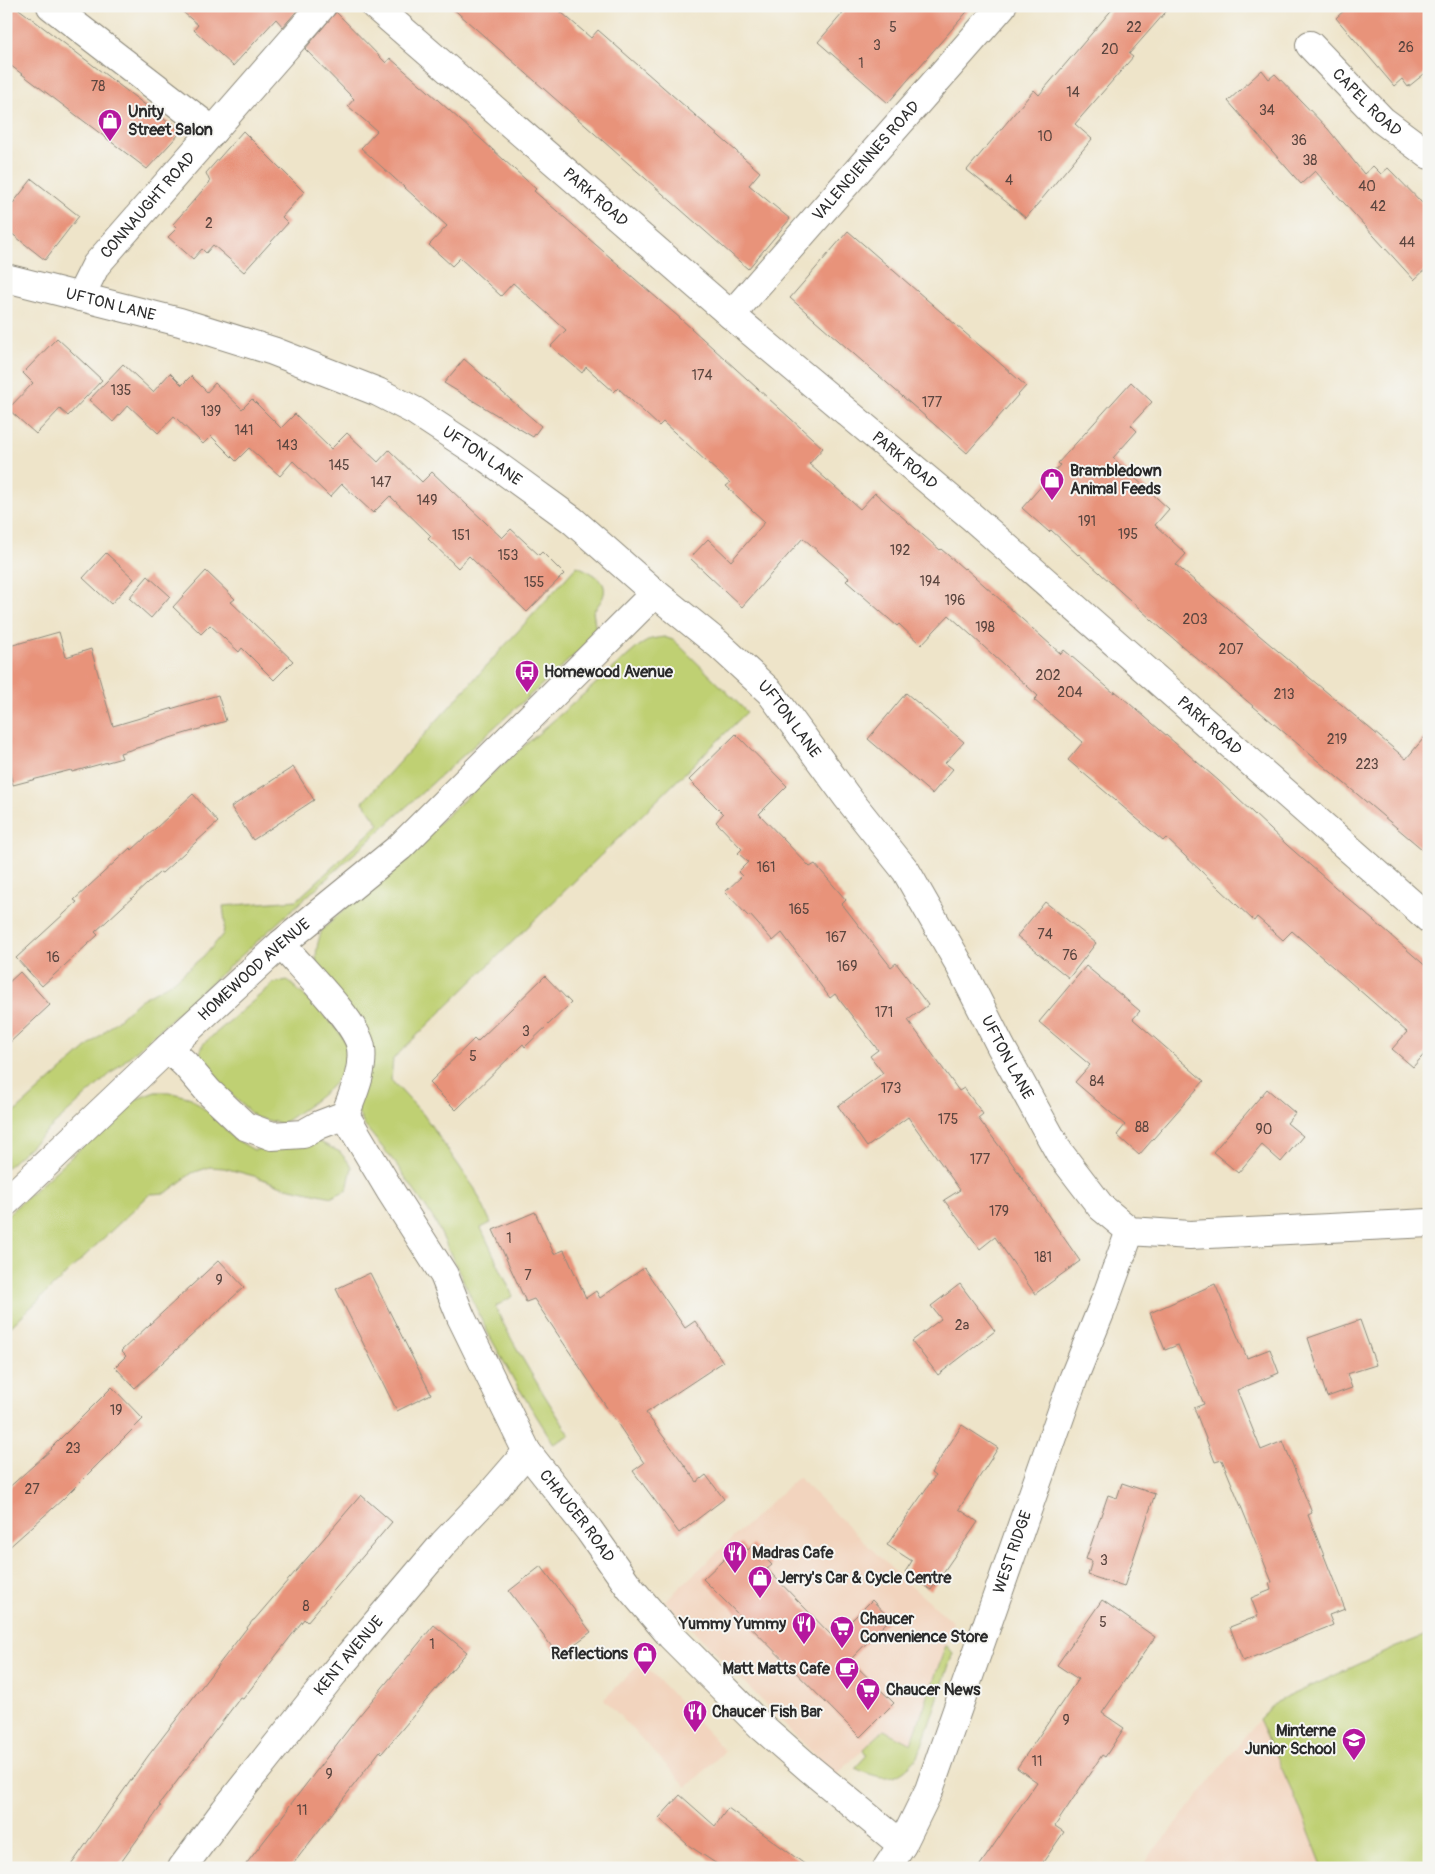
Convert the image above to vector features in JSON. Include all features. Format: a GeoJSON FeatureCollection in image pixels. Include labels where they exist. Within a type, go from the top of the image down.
{"type":"FeatureCollection","features":[{"type":"Feature","properties":{"kind":"street"},"geometry":{"type":"LineString","coordinates":[[51,6],[213,131]]}},
{"type":"Feature","properties":{"kind":"street","name":"CONNAUGHT ROAD"},"geometry":{"type":"LineString","coordinates":[[80,297],[96,266],[322,6]]}},
{"type":"Feature","properties":{"kind":"street","name":"PARK ROAD"},"geometry":{"type":"LineString","coordinates":[[375,6],[731,315],[972,517],[1429,919]]}},
{"type":"Feature","properties":{"kind":"street","name":"VALENCIENNES ROAD"},"geometry":{"type":"LineString","coordinates":[[731,315],[1002,6]]}},
{"type":"Feature","properties":{"kind":"street","name":"CAPEL ROAD"},"geometry":{"type":"LineString","coordinates":[[1310,45],[1382,120],[1429,155]]}},
{"type":"Feature","properties":{"kind":"street","name":"UFTON LANE"},"geometry":{"type":"LineString","coordinates":[[6,278],[180,322],[273,351],[378,392],[431,422],[572,520],[655,593],[718,644],[770,692],[846,797],[906,871],[958,962],[1001,1047],[1059,1152],[1101,1207],[1130,1231]]}},
{"type":"Feature","properties":{"kind":"street","name":"HOMEWOOD AVENUE"},"geometry":{"type":"LineString","coordinates":[[6,1202],[281,944],[400,847],[655,593]]}},
{"type":"Feature","properties":{"kind":"street"},"geometry":{"type":"LineString","coordinates":[[168,1048],[185,1064],[209,1092],[245,1126],[272,1136],[303,1134],[345,1115],[358,1079],[361,1046],[349,1021],[281,944]]}},
{"type":"Feature","properties":{"kind":"street","name":"CHAUCER ROAD"},"geometry":{"type":"LineString","coordinates":[[345,1115],[444,1275],[461,1316],[527,1452],[589,1530],[630,1588],[670,1636],[768,1732],[902,1845]]}},
{"type":"Feature","properties":{"kind":"street"},"geometry":{"type":"LineString","coordinates":[[1130,1231],[1190,1234],[1429,1223]]}},
{"type":"Feature","properties":{"kind":"street","name":"WEST RIDGE"},"geometry":{"type":"LineString","coordinates":[[887,1868],[902,1845],[929,1790],[1074,1378],[1130,1231]]}},
{"type":"Feature","properties":{"kind":"street","name":"KENT AVENUE"},"geometry":{"type":"LineString","coordinates":[[182,1868],[224,1810],[334,1673],[444,1543],[489,1496],[527,1452]]}},
{"type":"Feature","properties":{"kind":"shaded area"},"geometry":{"type":"Polygon","coordinates":[[[798,1477],[899,1576],[953,1622],[911,1745],[884,1730],[835,1776],[665,1601],[798,1477]]]}},
{"type":"Feature","properties":{"kind":"shaded area","name":"Minterne Junior School"},"geometry":{"type":"Polygon","coordinates":[[[1429,1634],[1429,1868],[1141,1868],[1259,1719],[1277,1702],[1394,1648],[1429,1634]]]}},
{"type":"Feature","properties":{"kind":"shaded area"},"geometry":{"type":"Polygon","coordinates":[[[642,1662],[725,1751],[687,1787],[604,1699],[642,1662]]]}},
{"type":"Feature","properties":{"kind":"green space"},"geometry":{"type":"Polygon","coordinates":[[[577,566],[593,574],[603,583],[604,595],[593,611],[595,625],[600,632],[6,1168],[6,1120],[140,1000],[174,981],[207,953],[223,934],[225,922],[223,906],[297,900],[379,824],[363,802],[577,566]]]}},
{"type":"Feature","properties":{"kind":"green space"},"geometry":{"type":"Polygon","coordinates":[[[664,637],[673,640],[679,645],[747,712],[393,1059],[391,1080],[423,1114],[475,1189],[491,1223],[481,1228],[513,1296],[495,1307],[512,1340],[570,1435],[554,1444],[515,1382],[488,1333],[435,1221],[396,1164],[364,1125],[358,1112],[360,1080],[317,974],[316,952],[322,930],[493,773],[639,646],[651,639],[664,637]]]}},
{"type":"Feature","properties":{"kind":"green space"},"geometry":{"type":"Polygon","coordinates":[[[287,980],[333,1025],[347,1045],[349,1053],[342,1074],[334,1084],[312,1103],[282,1124],[255,1117],[197,1062],[203,1044],[274,983],[287,980]]]}},
{"type":"Feature","properties":{"kind":"green space"},"geometry":{"type":"Polygon","coordinates":[[[155,1092],[170,1092],[191,1098],[216,1119],[233,1138],[254,1150],[314,1139],[340,1152],[352,1167],[347,1190],[332,1197],[282,1186],[224,1168],[210,1167],[192,1173],[166,1193],[150,1194],[6,1331],[6,1216],[134,1100],[155,1092]]]}},
{"type":"Feature","properties":{"kind":"green space","name":"Minterne Junior School"},"geometry":{"type":"Polygon","coordinates":[[[1429,1634],[1429,1868],[1323,1868],[1298,1804],[1259,1719],[1277,1702],[1394,1648],[1429,1634]]]}},
{"type":"Feature","properties":{"kind":"green space"},"geometry":{"type":"Polygon","coordinates":[[[946,1645],[953,1653],[918,1757],[903,1771],[889,1777],[874,1775],[855,1768],[867,1755],[864,1749],[884,1730],[911,1744],[946,1645]]]}},
{"type":"Feature","properties":{"kind":"building"},"geometry":{"type":"Polygon","coordinates":[[[6,6],[15,6],[181,132],[147,169],[6,62],[6,6]]]}},
{"type":"Feature","properties":{"kind":"building"},"geometry":{"type":"Polygon","coordinates":[[[176,6],[301,6],[283,27],[276,19],[233,66],[194,30],[198,25],[176,6]]]}},
{"type":"Feature","properties":{"kind":"building"},"geometry":{"type":"Polygon","coordinates":[[[450,6],[554,6],[591,38],[598,30],[760,172],[749,185],[790,219],[748,269],[450,6]]]}},
{"type":"Feature","properties":{"kind":"building"},"geometry":{"type":"Polygon","coordinates":[[[849,6],[972,6],[888,103],[818,42],[849,6]]]}},
{"type":"Feature","properties":{"kind":"building"},"geometry":{"type":"Polygon","coordinates":[[[1115,6],[1171,6],[1129,54],[1133,57],[1075,124],[1092,139],[1026,218],[967,170],[1034,90],[1039,95],[1115,6]]]}},
{"type":"Feature","properties":{"kind":"building"},"geometry":{"type":"Polygon","coordinates":[[[1349,6],[1429,6],[1429,70],[1408,87],[1402,79],[1394,86],[1336,18],[1349,6]]]}},
{"type":"Feature","properties":{"kind":"building"},"geometry":{"type":"Polygon","coordinates":[[[336,12],[386,63],[390,58],[428,91],[536,189],[534,191],[681,319],[823,448],[809,464],[860,509],[875,493],[940,550],[965,568],[1061,654],[1064,650],[1114,693],[1115,691],[1219,781],[1287,845],[1429,969],[1429,1051],[1413,1067],[1392,1049],[1407,1032],[1292,931],[1283,940],[1257,917],[1254,921],[1166,838],[1163,841],[1068,760],[1083,742],[1034,700],[1038,696],[949,615],[921,645],[899,624],[897,626],[846,581],[849,578],[803,538],[742,607],[690,558],[708,539],[731,561],[765,522],[726,486],[730,483],[663,422],[659,426],[618,388],[614,392],[586,367],[582,373],[551,346],[566,330],[513,283],[501,296],[460,258],[452,266],[429,245],[447,226],[361,148],[377,131],[348,106],[354,99],[305,49],[336,12]]]}},
{"type":"Feature","properties":{"kind":"building"},"geometry":{"type":"Polygon","coordinates":[[[1262,70],[1269,79],[1275,74],[1328,129],[1364,174],[1373,166],[1381,174],[1388,168],[1429,210],[1429,266],[1414,280],[1315,171],[1301,184],[1228,101],[1262,70]]]}},
{"type":"Feature","properties":{"kind":"building"},"geometry":{"type":"Polygon","coordinates":[[[243,131],[304,192],[282,217],[288,223],[244,272],[213,245],[206,253],[202,249],[193,259],[168,237],[177,228],[173,224],[210,182],[206,173],[243,131]]]}},
{"type":"Feature","properties":{"kind":"building"},"geometry":{"type":"Polygon","coordinates":[[[32,179],[79,216],[45,260],[6,229],[6,212],[32,179]]]}},
{"type":"Feature","properties":{"kind":"building"},"geometry":{"type":"Polygon","coordinates":[[[848,231],[1026,386],[967,453],[790,298],[848,231]]]}},
{"type":"Feature","properties":{"kind":"building"},"geometry":{"type":"Polygon","coordinates":[[[57,338],[102,380],[68,416],[60,409],[36,434],[8,409],[33,383],[23,373],[57,338]]]}},
{"type":"Feature","properties":{"kind":"building"},"geometry":{"type":"Polygon","coordinates":[[[464,359],[541,426],[533,437],[444,383],[464,359]]]}},
{"type":"Feature","properties":{"kind":"building"},"geometry":{"type":"Polygon","coordinates":[[[123,364],[153,392],[170,373],[182,385],[191,376],[207,392],[215,383],[242,409],[252,399],[281,428],[295,414],[331,449],[347,433],[378,462],[389,450],[422,482],[432,472],[502,538],[511,529],[539,555],[542,552],[564,574],[527,612],[469,556],[458,568],[428,539],[431,536],[390,496],[373,513],[342,484],[330,497],[293,461],[280,476],[249,448],[236,461],[211,436],[203,444],[174,416],[158,433],[128,405],[113,422],[89,400],[123,364]]]}},
{"type":"Feature","properties":{"kind":"building"},"geometry":{"type":"Polygon","coordinates":[[[1131,382],[1152,402],[1131,425],[1137,431],[1113,458],[1169,509],[1155,525],[1186,554],[1176,565],[1406,759],[1429,732],[1429,855],[1162,629],[1051,530],[1049,532],[1022,508],[1060,465],[1058,463],[1131,382]]]}},
{"type":"Feature","properties":{"kind":"building"},"geometry":{"type":"Polygon","coordinates":[[[106,553],[134,579],[111,604],[83,578],[106,553]]]}},
{"type":"Feature","properties":{"kind":"building"},"geometry":{"type":"Polygon","coordinates":[[[206,571],[235,599],[231,602],[293,661],[274,680],[242,648],[239,652],[210,625],[201,634],[173,607],[206,571]]]}},
{"type":"Feature","properties":{"kind":"building"},"geometry":{"type":"Polygon","coordinates":[[[148,576],[170,596],[151,618],[129,598],[148,576]]]}},
{"type":"Feature","properties":{"kind":"building"},"geometry":{"type":"Polygon","coordinates":[[[59,632],[66,657],[91,649],[113,726],[218,695],[226,721],[120,753],[122,758],[72,772],[71,770],[13,785],[6,758],[6,647],[59,632]]]}},
{"type":"Feature","properties":{"kind":"building"},"geometry":{"type":"Polygon","coordinates":[[[906,693],[964,742],[945,763],[953,769],[932,794],[868,739],[906,693]]]}},
{"type":"Feature","properties":{"kind":"building"},"geometry":{"type":"Polygon","coordinates":[[[736,734],[787,786],[759,814],[810,867],[815,864],[846,900],[842,904],[891,967],[896,963],[928,1005],[908,1020],[959,1091],[964,1088],[983,1114],[978,1118],[1080,1261],[1035,1294],[995,1237],[980,1249],[944,1200],[960,1190],[908,1117],[867,1147],[838,1106],[883,1073],[870,1056],[878,1050],[835,994],[830,998],[782,933],[773,941],[750,915],[749,917],[725,892],[742,876],[738,872],[748,862],[738,853],[742,849],[716,822],[723,814],[689,780],[736,734]]]}},
{"type":"Feature","properties":{"kind":"building"},"geometry":{"type":"Polygon","coordinates":[[[293,767],[314,800],[253,840],[231,807],[293,767]]]}},
{"type":"Feature","properties":{"kind":"building"},"geometry":{"type":"Polygon","coordinates":[[[193,794],[218,822],[95,932],[98,935],[42,986],[16,958],[77,902],[74,900],[130,848],[132,850],[193,794]]]}},
{"type":"Feature","properties":{"kind":"building"},"geometry":{"type":"Polygon","coordinates":[[[1045,902],[1096,943],[1069,978],[1017,936],[1045,902]]]}},
{"type":"Feature","properties":{"kind":"building"},"geometry":{"type":"Polygon","coordinates":[[[1086,966],[1140,1011],[1133,1019],[1204,1081],[1139,1155],[1117,1135],[1125,1125],[1075,1082],[1090,1065],[1039,1022],[1086,966]]]}},
{"type":"Feature","properties":{"kind":"building"},"geometry":{"type":"Polygon","coordinates":[[[20,972],[50,1005],[6,1046],[6,985],[20,972]]]}},
{"type":"Feature","properties":{"kind":"building"},"geometry":{"type":"Polygon","coordinates":[[[545,976],[571,1003],[525,1047],[523,1044],[456,1110],[429,1083],[474,1039],[477,1042],[545,976]]]}},
{"type":"Feature","properties":{"kind":"building"},"geometry":{"type":"Polygon","coordinates":[[[1267,1089],[1295,1113],[1287,1123],[1303,1136],[1281,1162],[1262,1145],[1238,1173],[1213,1152],[1267,1089]]]}},
{"type":"Feature","properties":{"kind":"building"},"geometry":{"type":"Polygon","coordinates":[[[535,1212],[554,1254],[564,1250],[586,1298],[596,1291],[600,1298],[644,1268],[685,1328],[695,1321],[723,1362],[646,1413],[697,1482],[706,1475],[724,1499],[679,1533],[633,1471],[644,1463],[534,1299],[526,1302],[493,1230],[535,1212]]]}},
{"type":"Feature","properties":{"kind":"building"},"geometry":{"type":"Polygon","coordinates":[[[219,1260],[244,1287],[135,1388],[115,1367],[126,1356],[121,1351],[219,1260]]]}},
{"type":"Feature","properties":{"kind":"building"},"geometry":{"type":"Polygon","coordinates":[[[370,1273],[431,1394],[397,1411],[336,1289],[370,1273]]]}},
{"type":"Feature","properties":{"kind":"building"},"geometry":{"type":"Polygon","coordinates":[[[960,1284],[995,1331],[938,1375],[912,1341],[941,1319],[931,1306],[960,1284]]]}},
{"type":"Feature","properties":{"kind":"building"},"geometry":{"type":"Polygon","coordinates":[[[1215,1284],[1247,1358],[1270,1349],[1279,1373],[1237,1390],[1261,1450],[1283,1441],[1312,1513],[1308,1515],[1345,1609],[1329,1615],[1333,1625],[1243,1661],[1230,1627],[1258,1616],[1251,1598],[1271,1590],[1269,1583],[1272,1582],[1222,1460],[1215,1462],[1194,1408],[1204,1404],[1178,1345],[1165,1350],[1150,1313],[1215,1284]]]}},
{"type":"Feature","properties":{"kind":"building"},"geometry":{"type":"Polygon","coordinates":[[[1360,1320],[1376,1365],[1347,1374],[1352,1388],[1327,1397],[1308,1338],[1360,1320]]]}},
{"type":"Feature","properties":{"kind":"building"},"geometry":{"type":"Polygon","coordinates":[[[112,1387],[143,1419],[62,1500],[6,1550],[6,1490],[52,1449],[112,1387]]]}},
{"type":"Feature","properties":{"kind":"building"},"geometry":{"type":"Polygon","coordinates":[[[962,1425],[998,1448],[959,1509],[978,1522],[931,1590],[905,1572],[912,1561],[887,1545],[935,1476],[931,1473],[962,1425]]]}},
{"type":"Feature","properties":{"kind":"building"},"geometry":{"type":"Polygon","coordinates":[[[1122,1483],[1155,1494],[1124,1587],[1088,1575],[1092,1561],[1086,1559],[1108,1495],[1117,1498],[1122,1483]]]}},
{"type":"Feature","properties":{"kind":"building"},"geometry":{"type":"Polygon","coordinates":[[[361,1495],[392,1522],[307,1622],[304,1619],[243,1699],[240,1698],[159,1805],[161,1806],[117,1868],[69,1868],[148,1756],[253,1620],[361,1495]]]}},
{"type":"Feature","properties":{"kind":"building"},"geometry":{"type":"Polygon","coordinates":[[[741,1543],[748,1550],[753,1545],[772,1565],[767,1569],[834,1638],[872,1600],[890,1619],[850,1660],[894,1703],[860,1737],[703,1579],[741,1543]]]}},
{"type":"Feature","properties":{"kind":"building"},"geometry":{"type":"Polygon","coordinates":[[[541,1566],[591,1632],[559,1656],[509,1591],[541,1566]]]}},
{"type":"Feature","properties":{"kind":"building"},"geometry":{"type":"Polygon","coordinates":[[[1102,1600],[1155,1637],[1102,1713],[1124,1728],[1105,1757],[1102,1755],[1055,1826],[1064,1832],[1039,1868],[978,1868],[1037,1782],[1017,1768],[1078,1679],[1057,1665],[1102,1600]]]}},
{"type":"Feature","properties":{"kind":"building"},"geometry":{"type":"Polygon","coordinates":[[[434,1625],[467,1652],[382,1753],[380,1751],[290,1868],[243,1868],[354,1722],[434,1625]]]}},
{"type":"Feature","properties":{"kind":"building"},"geometry":{"type":"Polygon","coordinates":[[[680,1795],[715,1826],[728,1808],[810,1868],[723,1868],[688,1845],[659,1818],[680,1795]]]}},
{"type":"Feature","properties":{"kind":"place","name":"Unity Street Salon"},"geometry":{"type":"Point","coordinates":[110,142]}},
{"type":"Feature","properties":{"kind":"place","name":"Brambledown Animal Feeds"},"geometry":{"type":"Point","coordinates":[1052,501]}},
{"type":"Feature","properties":{"kind":"place","name":"Homewood Avenue"},"geometry":{"type":"Point","coordinates":[527,693]}},
{"type":"Feature","properties":{"kind":"place","name":"Madras Cafe"},"geometry":{"type":"Point","coordinates":[735,1574]}},
{"type":"Feature","properties":{"kind":"place","name":"Jerry's Car & Cycle Centre"},"geometry":{"type":"Point","coordinates":[760,1599]}},
{"type":"Feature","properties":{"kind":"place","name":"Yummy Yummy"},"geometry":{"type":"Point","coordinates":[804,1645]}},
{"type":"Feature","properties":{"kind":"place","name":"Chaucer Convenience Store"},"geometry":{"type":"Point","coordinates":[842,1649]}},
{"type":"Feature","properties":{"kind":"place","name":"Reflections"},"geometry":{"type":"Point","coordinates":[645,1675]}},
{"type":"Feature","properties":{"kind":"place","name":"Matt Matts Cafe"},"geometry":{"type":"Point","coordinates":[847,1690]}},
{"type":"Feature","properties":{"kind":"place","name":"Chaucer News"},"geometry":{"type":"Point","coordinates":[868,1711]}},
{"type":"Feature","properties":{"kind":"place","name":"Chaucer Fish Bar"},"geometry":{"type":"Point","coordinates":[695,1733]}},
{"type":"Feature","properties":{"kind":"place","name":"Minterne Junior School"},"geometry":{"type":"Point","coordinates":[1354,1761]}}]}
